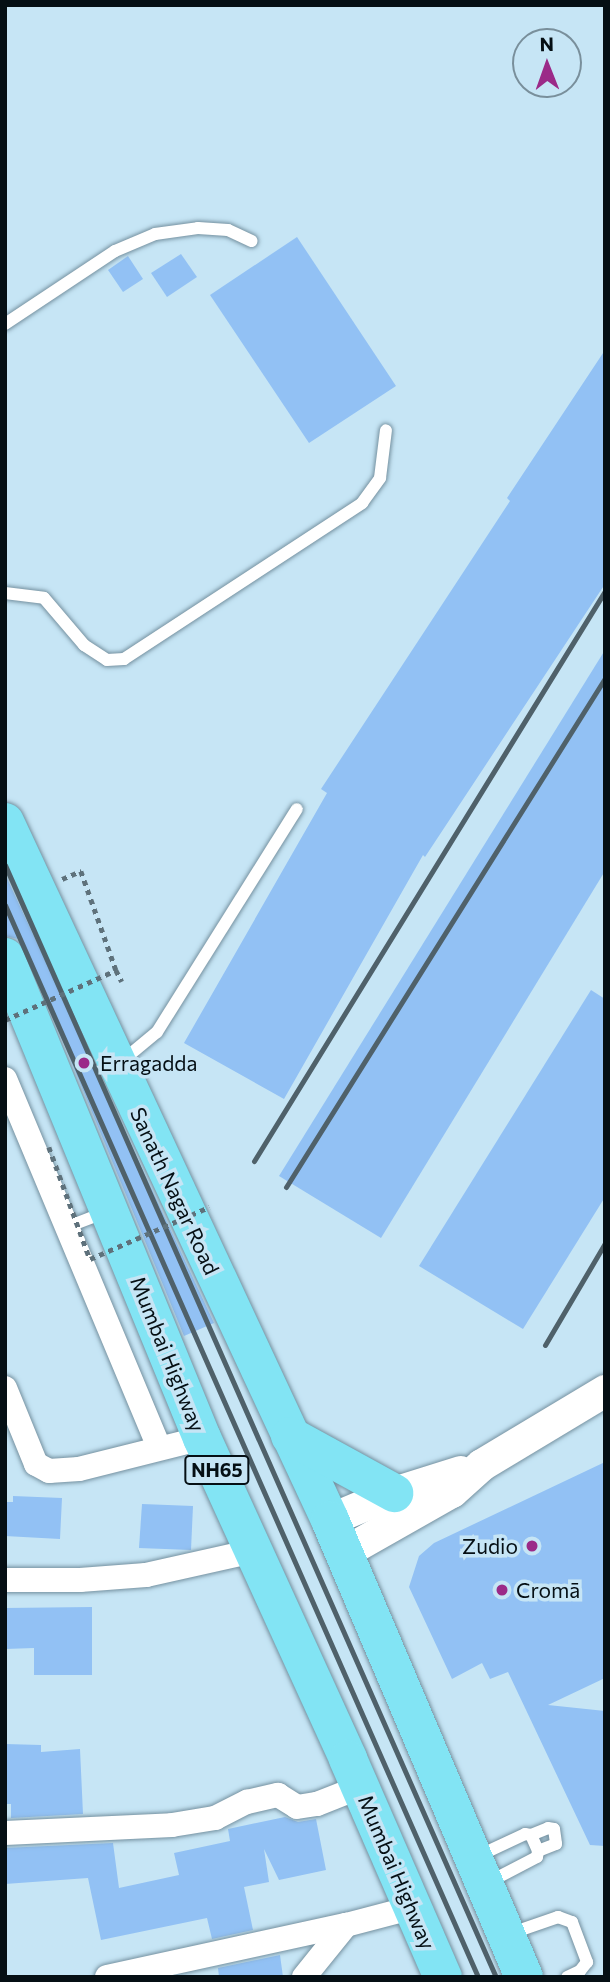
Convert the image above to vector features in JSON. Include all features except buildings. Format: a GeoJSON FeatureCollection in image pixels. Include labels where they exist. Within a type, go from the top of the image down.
{"type":"FeatureCollection","features":[{"type":"Feature","properties":{"kind":"highway","name":"Sanath Nagar Road"},"geometry":{"type":"LineString","coordinates":[[5,822],[337,1536]]}},
{"type":"Feature","properties":{"kind":"highway","name":"Mumbai Highway"},"geometry":{"type":"LineString","coordinates":[[7,964],[202,1437],[443,1977]]}},
{"type":"Feature","properties":{"kind":"highway"},"geometry":{"type":"LineString","coordinates":[[290,1436],[394,1493]]}},
{"type":"Feature","properties":{"kind":"highway"},"geometry":{"type":"LineString","coordinates":[[337,1536],[524,1977]]}},
{"type":"Feature","properties":{"kind":"street"},"geometry":{"type":"LineString","coordinates":[[5,1079],[159,1448]]}},
{"type":"Feature","properties":{"kind":"street"},"geometry":{"type":"LineString","coordinates":[[5,1388],[11,1417],[36,1464],[48,1471],[79,1469],[202,1437]]}},
{"type":"Feature","properties":{"kind":"street"},"geometry":{"type":"LineString","coordinates":[[337,1536],[452,1492],[482,1465],[605,1391]]}},
{"type":"Feature","properties":{"kind":"street"},"geometry":{"type":"LineString","coordinates":[[337,1536],[394,1493],[482,1465]]}},
{"type":"Feature","properties":{"kind":"street"},"geometry":{"type":"LineString","coordinates":[[5,1580],[80,1580],[146,1575],[253,1551]]}},
{"type":"Feature","properties":{"kind":"street"},"geometry":{"type":"LineString","coordinates":[[5,1833],[172,1825],[215,1818],[247,1802],[278,1795],[297,1807],[317,1804],[360,1787]]}},
{"type":"Feature","properties":{"kind":"street"},"geometry":{"type":"LineString","coordinates":[[107,1977],[346,1925],[411,1908]]}},
{"type":"Feature","properties":{"kind":"street"},"geometry":{"type":"LineString","coordinates":[[304,1977],[346,1925]]}},
{"type":"Feature","properties":{"kind":"lane"},"geometry":{"type":"LineString","coordinates":[[5,324],[115,251],[155,234],[198,228],[228,230],[252,241]]}},
{"type":"Feature","properties":{"kind":"lane"},"geometry":{"type":"LineString","coordinates":[[5,593],[44,598],[84,645],[107,660],[124,659],[362,503],[380,478],[386,430]]}},
{"type":"Feature","properties":{"kind":"lane"},"geometry":{"type":"LineString","coordinates":[[117,1066],[157,1032],[297,810]]}},
{"type":"Feature","properties":{"kind":"lane"},"geometry":{"type":"LineString","coordinates":[[67,1227],[109,1211]]}},
{"type":"Feature","properties":{"kind":"lane"},"geometry":{"type":"LineString","coordinates":[[478,1872],[526,1834],[554,1829],[556,1844],[538,1851]]}},
{"type":"Feature","properties":{"kind":"lane"},"geometry":{"type":"LineString","coordinates":[[478,1872],[537,1857],[538,1851],[531,1835]]}},
{"type":"Feature","properties":{"kind":"lane"},"geometry":{"type":"LineString","coordinates":[[506,1936],[558,1917],[572,1922],[587,1962],[585,1967],[567,1977]]}},
{"type":"Feature","properties":{"kind":"path"},"geometry":{"type":"LineString","coordinates":[[81,871],[122,982]]}},
{"type":"Feature","properties":{"kind":"path"},"geometry":{"type":"LineString","coordinates":[[5,1020],[116,970]]}},
{"type":"Feature","properties":{"kind":"path"},"geometry":{"type":"LineString","coordinates":[[49,1147],[90,1259],[209,1207]]}},
{"type":"Feature","properties":{"kind":"railway"},"geometry":{"type":"LineString","coordinates":[[254,1161],[605,591]]}},
{"type":"Feature","properties":{"kind":"railway"},"geometry":{"type":"LineString","coordinates":[[286,1187],[605,678]]}},
{"type":"Feature","properties":{"kind":"railway"},"geometry":{"type":"LineString","coordinates":[[5,865],[496,1977]]}},
{"type":"Feature","properties":{"kind":"railway"},"geometry":{"type":"LineString","coordinates":[[5,905],[478,1977]]}},
{"type":"Feature","properties":{"kind":"railway"},"geometry":{"type":"LineString","coordinates":[[545,1345],[605,1243]]}},
{"type":"Feature","properties":{"kind":"place","name":"Erragadda"},"geometry":{"type":"Point","coordinates":[84,1063]}},
{"type":"Feature","properties":{"kind":"place","name":"Zudio"},"geometry":{"type":"Point","coordinates":[532,1546]}},
{"type":"Feature","properties":{"kind":"place","name":"Cromā"},"geometry":{"type":"Point","coordinates":[502,1590]}}]}
